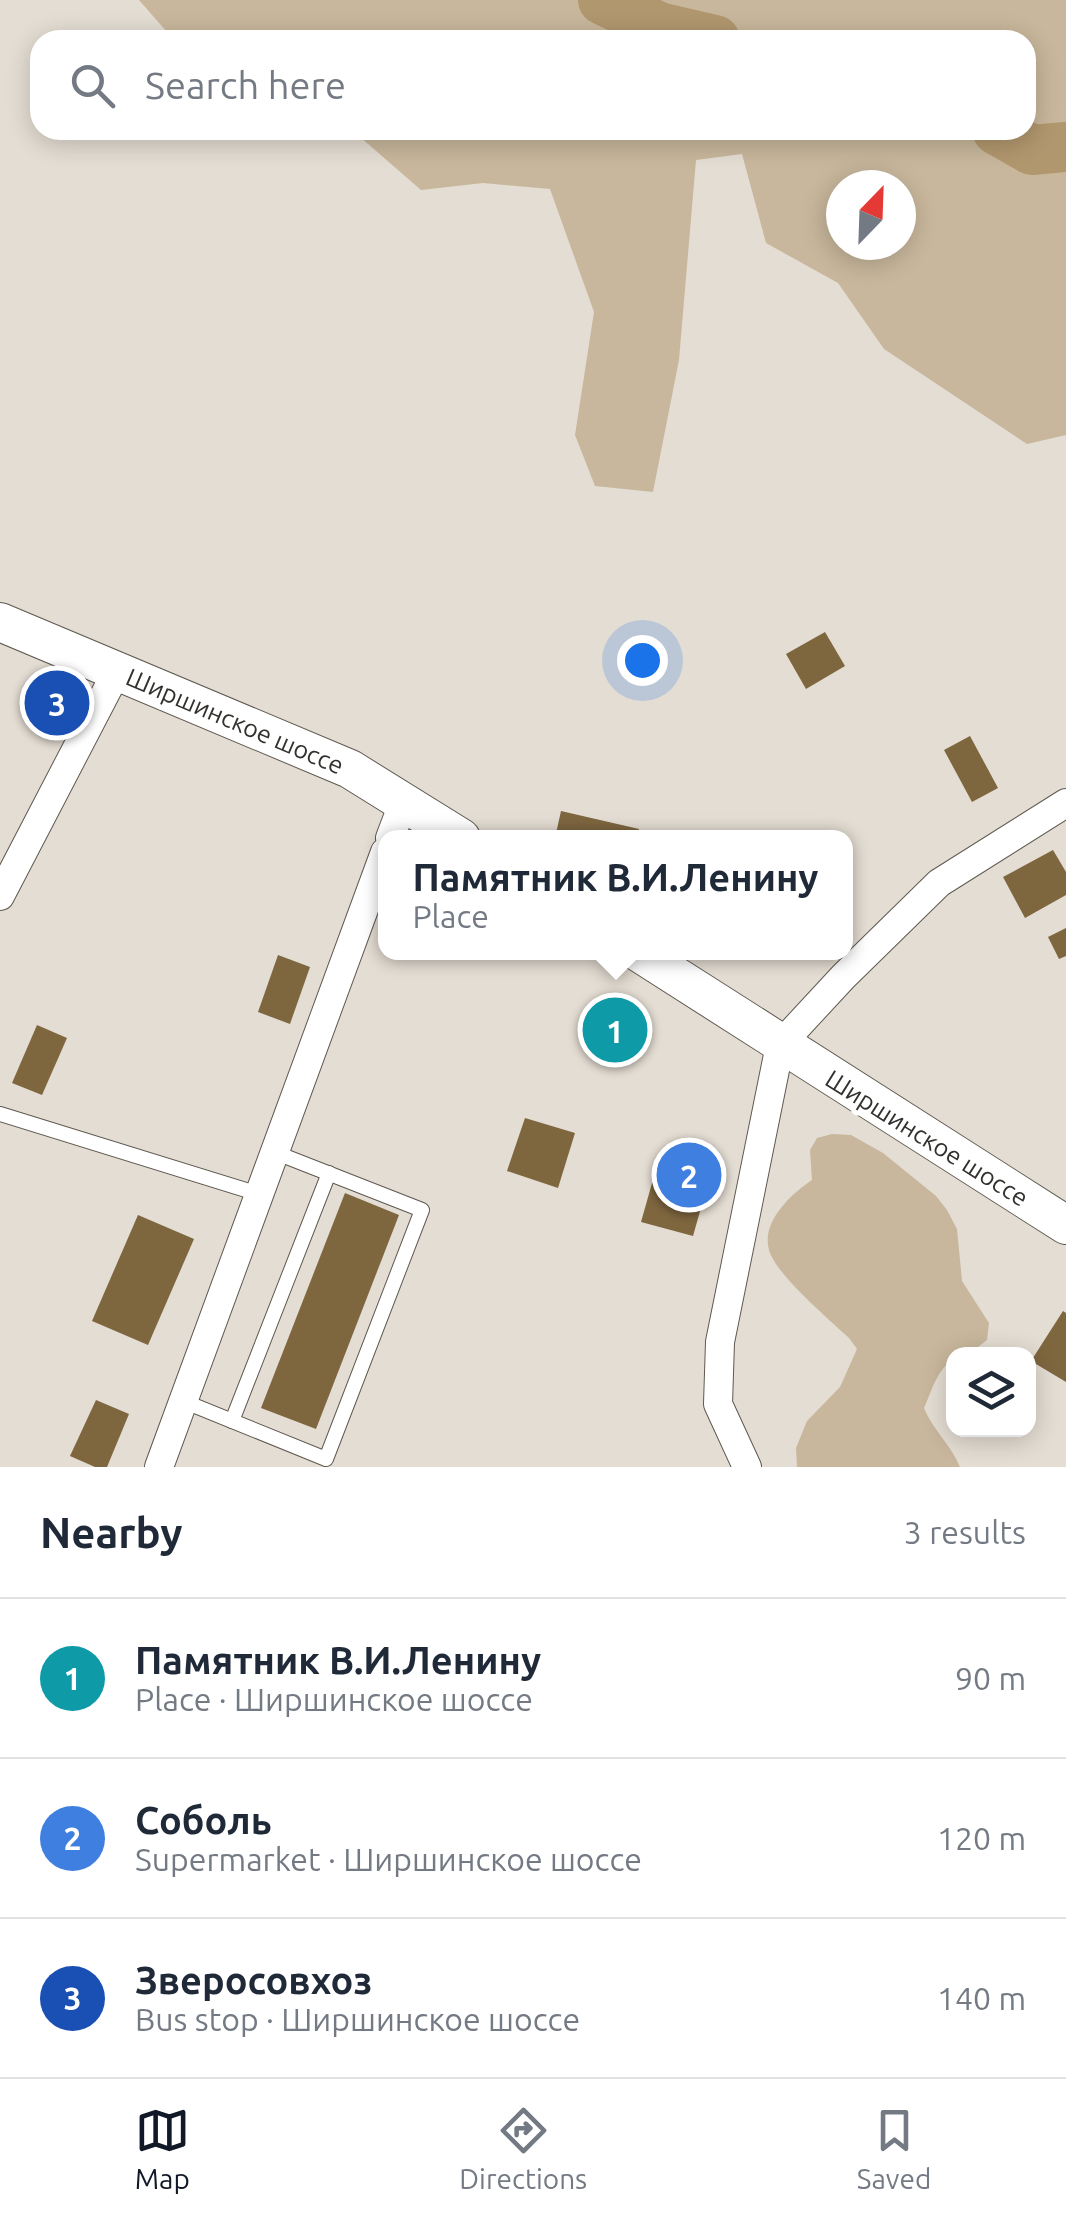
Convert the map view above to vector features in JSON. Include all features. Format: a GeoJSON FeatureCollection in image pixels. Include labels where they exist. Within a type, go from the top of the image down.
{"type":"FeatureCollection","features":[{"type":"Feature","properties":{"kind":"main road","name":"Ширшинское шоссе"},"geometry":{"type":"LineString","coordinates":[[0,622],[350,769],[449,830]]}},
{"type":"Feature","properties":{"kind":"main road","name":"Ширшинское шоссе"},"geometry":{"type":"LineString","coordinates":[[650,960],[1066,1226]]}},
{"type":"Feature","properties":{"kind":"street"},"geometry":{"type":"LineString","coordinates":[[0,896],[116,671]]}},
{"type":"Feature","properties":{"kind":"street"},"geometry":{"type":"LineString","coordinates":[[393,830],[404,801]]}},
{"type":"Feature","properties":{"kind":"street"},"geometry":{"type":"LineString","coordinates":[[747,1467],[718,1404],[720,1342],[780,1045],[938,884],[1066,803]]}},
{"type":"Feature","properties":{"kind":"street"},"geometry":{"type":"LineString","coordinates":[[160,1467],[378,871]]}},
{"type":"Feature","properties":{"kind":"lane"},"geometry":{"type":"LineString","coordinates":[[0,1114],[259,1194]]}},
{"type":"Feature","properties":{"kind":"lane"},"geometry":{"type":"LineString","coordinates":[[184,1401],[326,1459],[422,1210],[274,1152]]}},
{"type":"Feature","properties":{"kind":"lane"},"geometry":{"type":"LineString","coordinates":[[232,1421],[329,1174]]}},
{"type":"Feature","properties":{"kind":"shaded area"},"geometry":{"type":"Polygon","coordinates":[[[139,0],[1066,0],[1066,435],[1027,444],[884,349],[838,283],[766,243],[742,154],[696,160],[679,360],[653,492],[595,486],[575,435],[594,312],[550,189],[483,183],[421,190],[364,140],[1036,140],[1036,30],[165,30],[139,0]]]}},
{"type":"Feature","properties":{"kind":"shaded area"},"geometry":{"type":"Polygon","coordinates":[[[851,1135],[883,1153],[936,1196],[957,1229],[962,1281],[989,1323],[987,1340],[976,1347],[946,1347],[946,1365],[924,1408],[960,1467],[797,1467],[796,1448],[807,1421],[840,1387],[857,1349],[782,1272],[769,1250],[769,1229],[774,1219],[795,1193],[812,1180],[810,1150],[817,1138],[851,1135]]]}},
{"type":"Feature","properties":{"kind":"building"},"geometry":{"type":"Polygon","coordinates":[[[825,632],[845,666],[806,689],[786,654],[825,632]]]}},
{"type":"Feature","properties":{"kind":"building"},"geometry":{"type":"Polygon","coordinates":[[[970,736],[998,788],[972,802],[944,750],[970,736]]]}},
{"type":"Feature","properties":{"kind":"building"},"geometry":{"type":"Polygon","coordinates":[[[561,811],[639,829],[639,830],[557,830],[561,811]]]}},
{"type":"Feature","properties":{"kind":"building"},"geometry":{"type":"Polygon","coordinates":[[[1053,850],[1066,872],[1066,895],[1025,918],[1003,877],[1053,850]]]}},
{"type":"Feature","properties":{"kind":"building"},"geometry":{"type":"Polygon","coordinates":[[[1066,928],[1066,956],[1059,959],[1048,937],[1066,928]]]}},
{"type":"Feature","properties":{"kind":"building"},"geometry":{"type":"Polygon","coordinates":[[[278,955],[310,967],[290,1024],[258,1012],[278,955]]]}},
{"type":"Feature","properties":{"kind":"building"},"geometry":{"type":"Polygon","coordinates":[[[37,1025],[67,1038],[42,1095],[12,1083],[37,1025]]]}},
{"type":"Feature","properties":{"kind":"building"},"geometry":{"type":"Polygon","coordinates":[[[525,1118],[575,1133],[558,1188],[507,1171],[525,1118]]]}},
{"type":"Feature","properties":{"kind":"building"},"geometry":{"type":"Polygon","coordinates":[[[660,1155],[712,1169],[693,1236],[641,1222],[660,1155]]]}},
{"type":"Feature","properties":{"kind":"building"},"geometry":{"type":"Polygon","coordinates":[[[345,1193],[399,1215],[316,1429],[261,1408],[345,1193]]]}},
{"type":"Feature","properties":{"kind":"building"},"geometry":{"type":"Polygon","coordinates":[[[138,1215],[194,1239],[148,1345],[92,1321],[138,1215]]]}},
{"type":"Feature","properties":{"kind":"building"},"geometry":{"type":"Polygon","coordinates":[[[1063,1311],[1066,1313],[1066,1382],[1036,1364],[1036,1353],[1063,1311]]]}},
{"type":"Feature","properties":{"kind":"building"},"geometry":{"type":"Polygon","coordinates":[[[96,1400],[129,1414],[107,1467],[95,1467],[70,1456],[96,1400]]]}},
{"type":"Feature","properties":{"kind":"waterway"},"geometry":{"type":"LineString","coordinates":[[603,0],[672,30]]}},
{"type":"Feature","properties":{"kind":"waterway"},"geometry":{"type":"LineString","coordinates":[[1014,140],[1032,150],[1066,147]]}},
{"type":"Feature","properties":{"kind":"place","name":"Зверосовхоз"},"geometry":{"type":"Point","coordinates":[57,703]}},
{"type":"Feature","properties":{"kind":"place","name":"Памятник В.И.Ленину"},"geometry":{"type":"Point","coordinates":[615,1030]}},
{"type":"Feature","properties":{"kind":"place","name":"Соболь"},"geometry":{"type":"Point","coordinates":[689,1175]}}]}
